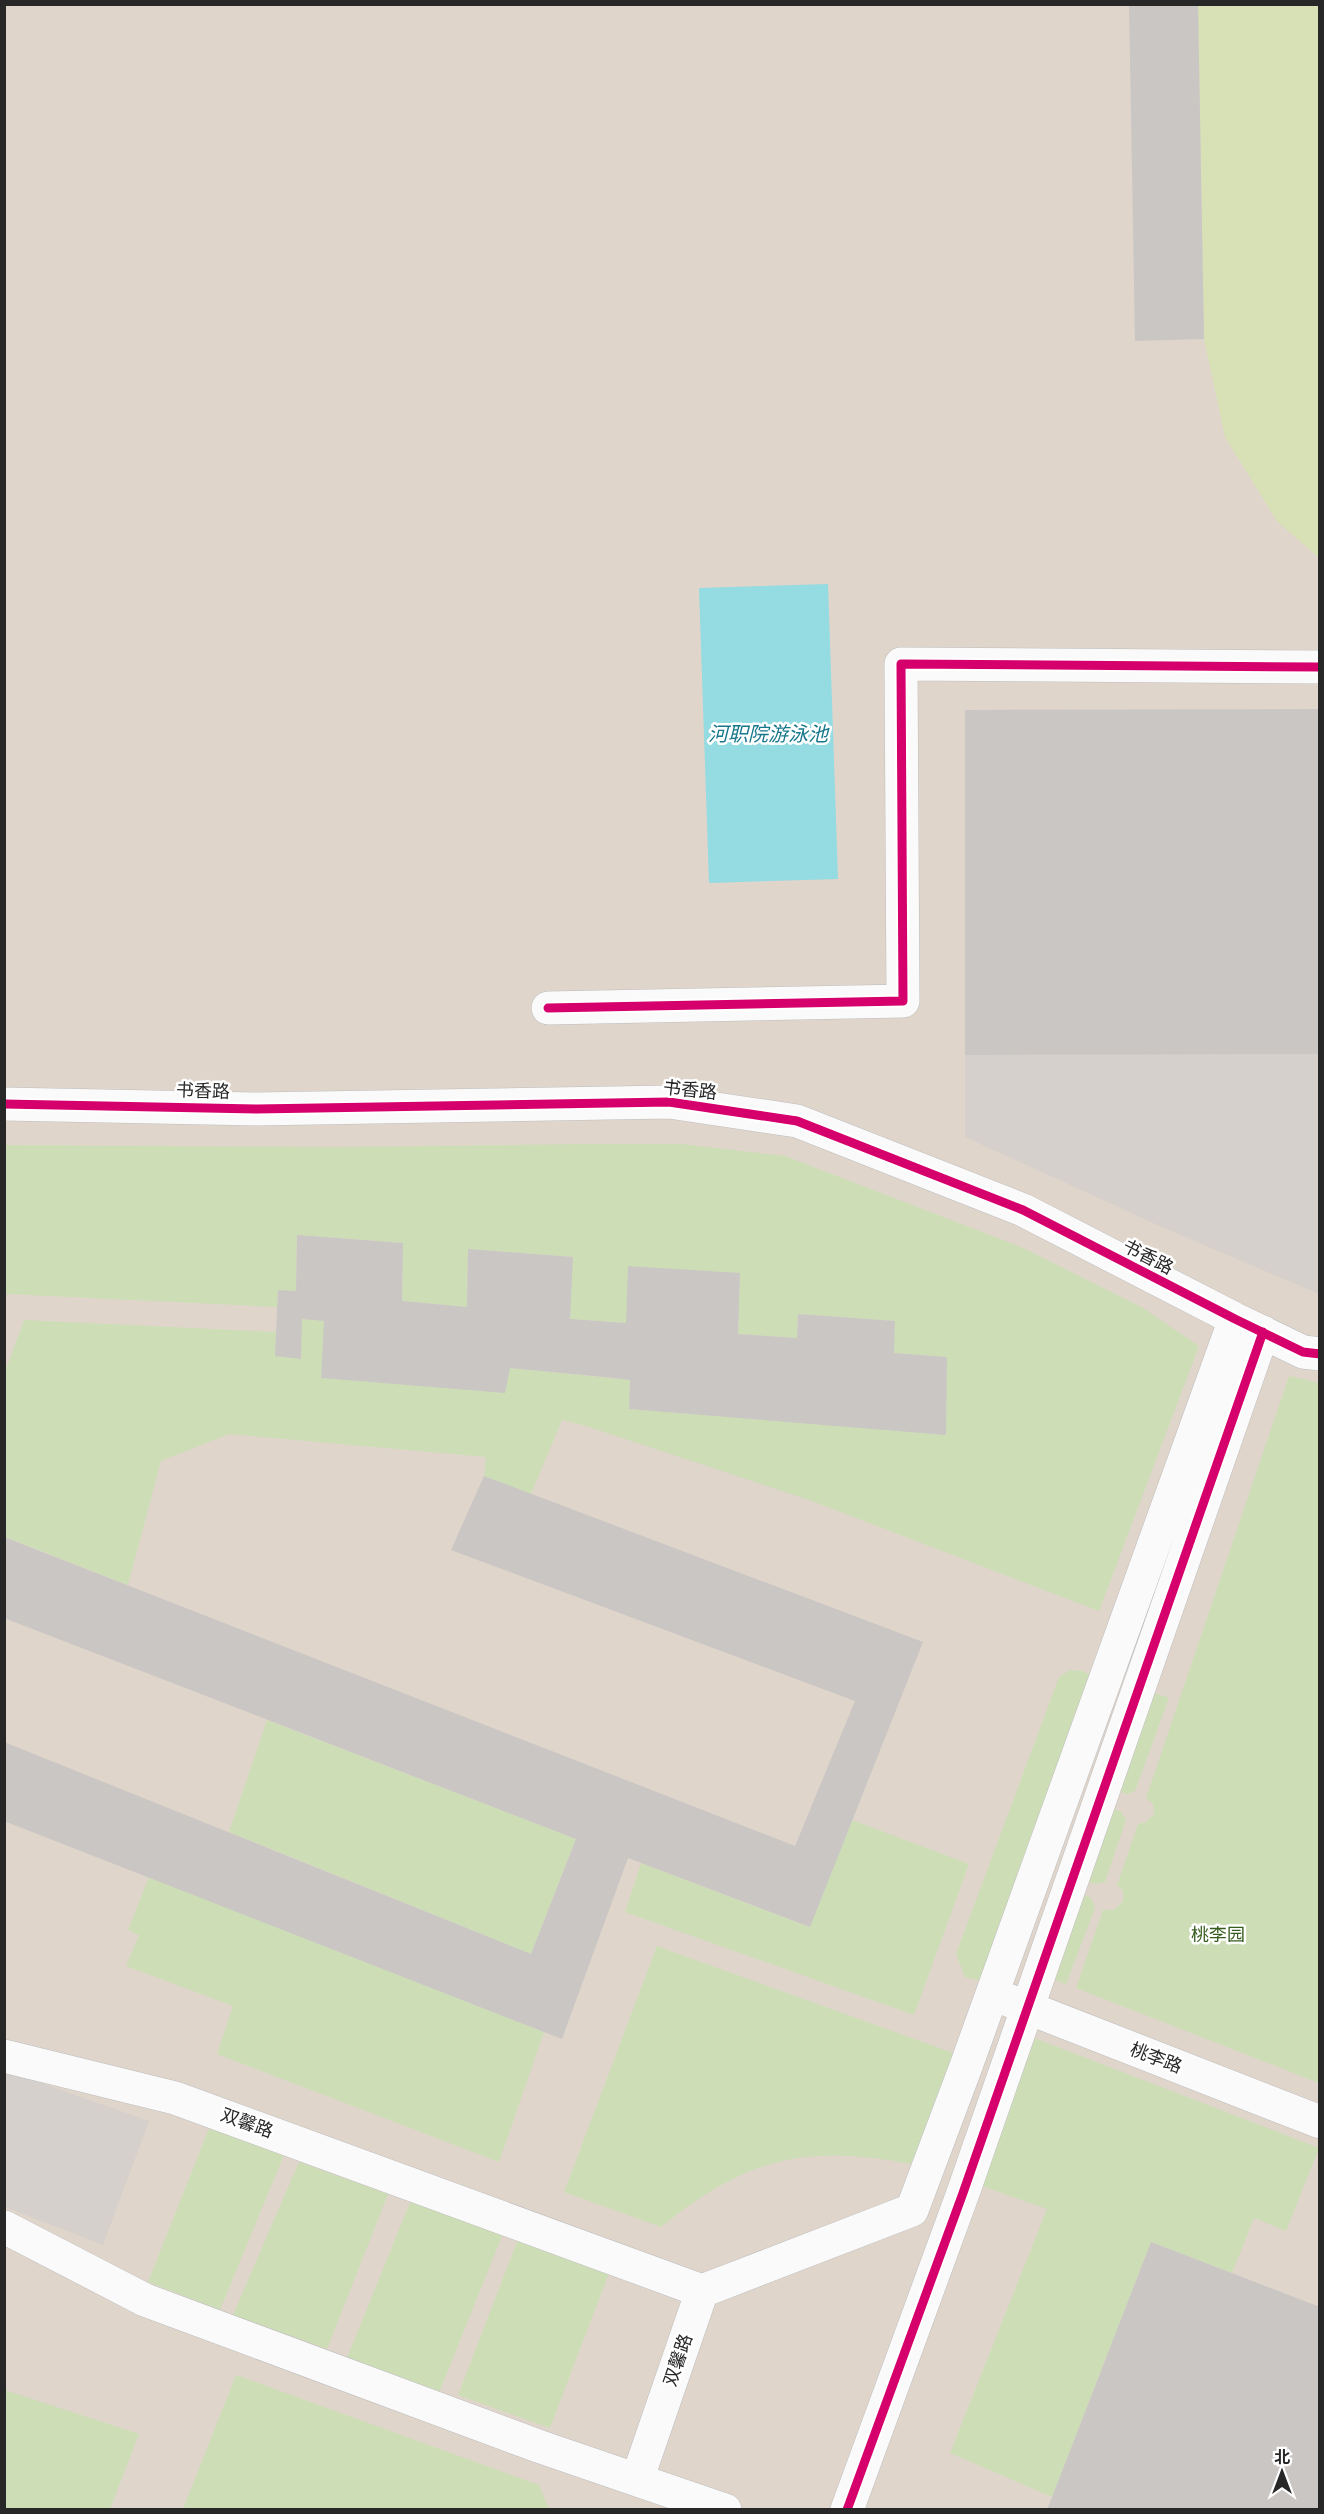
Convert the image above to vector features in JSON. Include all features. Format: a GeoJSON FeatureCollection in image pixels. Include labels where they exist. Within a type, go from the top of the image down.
{"type":"FeatureCollection","features":[{"type":"Feature","properties":{"kind":"street"},"geometry":{"type":"LineString","coordinates":[[548,1008],[903,1001],[901,664],[1320,667]]}},
{"type":"Feature","properties":{"kind":"street","name":"书香路"},"geometry":{"type":"LineString","coordinates":[[4,1104],[257,1109],[669,1102],[797,1121],[1023,1209],[1246,1332],[1299,1365],[1320,1368]]}},
{"type":"Feature","properties":{"kind":"street","name":"书香路"},"geometry":{"type":"LineString","coordinates":[[4,1123],[256,1127],[669,1122],[791,1137],[1014,1223],[1133,1286],[1246,1332],[1303,1352],[1320,1354]]}},
{"type":"Feature","properties":{"kind":"street"},"geometry":{"type":"LineString","coordinates":[[702,2291],[912,2210],[996,1984],[1246,1332]]}},
{"type":"Feature","properties":{"kind":"street"},"geometry":{"type":"LineString","coordinates":[[847,2510],[959,2204],[1031,1998],[1246,1332]]}},
{"type":"Feature","properties":{"kind":"street","name":"桃李路"},"geometry":{"type":"LineString","coordinates":[[996,1984],[1320,2122]]}},
{"type":"Feature","properties":{"kind":"street","name":"桃李路"},"geometry":{"type":"LineString","coordinates":[[1031,1998],[1320,2100]]}},
{"type":"Feature","properties":{"kind":"street","name":"双馨路"},"geometry":{"type":"LineString","coordinates":[[4,2056],[175,2098],[702,2291],[637,2480]]}},
{"type":"Feature","properties":{"kind":"street"},"geometry":{"type":"LineString","coordinates":[[4,2227],[145,2300],[725,2510]]}},
{"type":"Feature","properties":{"kind":"shaded area"},"geometry":{"type":"Polygon","coordinates":[[[5,5],[1319,5],[1319,2509],[5,2510],[5,5]]]}},
{"type":"Feature","properties":{"kind":"shaded area"},"geometry":{"type":"Polygon","coordinates":[[[1319,1054],[1319,1294],[1164,1228],[965,1137],[965,1055],[1319,1054]]]}},
{"type":"Feature","properties":{"kind":"shaded area"},"geometry":{"type":"Polygon","coordinates":[[[4,2070],[149,2121],[103,2245],[5,2207],[4,2070]]]}},
{"type":"Feature","properties":{"kind":"green space"},"geometry":{"type":"Polygon","coordinates":[[[1198,5],[1319,5],[1319,558],[1277,521],[1225,437],[1204,339],[1198,5]]]}},
{"type":"Feature","properties":{"kind":"green space"},"geometry":{"type":"Polygon","coordinates":[[[682,1144],[785,1156],[1021,1247],[1143,1308],[1199,1346],[1099,1611],[809,1500],[562,1420],[531,1494],[484,1476],[486,1457],[229,1434],[161,1461],[128,1585],[5,1537],[5,1372],[24,1320],[276,1332],[275,1356],[302,1319],[324,1321],[510,1368],[630,1380],[629,1409],[946,1434],[946,1357],[894,1353],[894,1321],[798,1314],[797,1338],[738,1334],[740,1273],[626,1323],[570,1319],[572,1257],[468,1249],[467,1307],[402,1301],[403,1243],[297,1235],[296,1291],[278,1290],[277,1307],[7,1294],[5,1300],[5,1145],[335,1147],[682,1144]]]}},
{"type":"Feature","properties":{"kind":"green space","name":"桃李园"},"geometry":{"type":"Polygon","coordinates":[[[1289,1376],[1320,1383],[1319,2083],[1076,1988],[1103,1910],[1114,1910],[1123,1901],[1123,1891],[1117,1885],[1138,1824],[1146,1822],[1154,1814],[1153,1804],[1146,1798],[1289,1376]]]}},
{"type":"Feature","properties":{"kind":"green space"},"geometry":{"type":"Polygon","coordinates":[[[1070,1670],[1083,1671],[1092,1676],[981,1981],[965,1977],[956,1954],[1059,1677],[1070,1670]]]}},
{"type":"Feature","properties":{"kind":"green space"},"geometry":{"type":"Polygon","coordinates":[[[1152,1692],[1169,1698],[1135,1791],[1127,1794],[1117,1791],[1152,1692]]]}},
{"type":"Feature","properties":{"kind":"green space"},"geometry":{"type":"Polygon","coordinates":[[[267,1720],[576,1839],[531,1954],[229,1832],[267,1720]]]}},
{"type":"Feature","properties":{"kind":"green space"},"geometry":{"type":"Polygon","coordinates":[[[1111,1808],[1121,1812],[1126,1820],[1105,1882],[1096,1884],[1086,1881],[1111,1808]]]}},
{"type":"Feature","properties":{"kind":"green space"},"geometry":{"type":"Polygon","coordinates":[[[852,1820],[969,1864],[914,2015],[625,1912],[641,1863],[809,1927],[852,1820]]]}},
{"type":"Feature","properties":{"kind":"green space"},"geometry":{"type":"Polygon","coordinates":[[[149,1877],[544,2032],[499,2162],[217,2054],[233,2006],[126,1966],[139,1935],[128,1930],[149,1877]]]}},
{"type":"Feature","properties":{"kind":"green space"},"geometry":{"type":"Polygon","coordinates":[[[1083,1894],[1091,1898],[1095,1908],[1066,1984],[1052,1979],[1083,1894]]]}},
{"type":"Feature","properties":{"kind":"green space"},"geometry":{"type":"Polygon","coordinates":[[[657,1946],[956,2054],[916,2165],[877,2158],[842,2156],[810,2156],[780,2161],[751,2171],[722,2185],[692,2203],[661,2227],[564,2192],[657,1946]]]}},
{"type":"Feature","properties":{"kind":"green space"},"geometry":{"type":"Polygon","coordinates":[[[1029,2036],[1319,2148],[1286,2231],[1254,2218],[1232,2273],[1151,2242],[1052,2497],[950,2453],[1047,2209],[979,2185],[1029,2036]]]}},
{"type":"Feature","properties":{"kind":"green space"},"geometry":{"type":"Polygon","coordinates":[[[210,2126],[284,2155],[220,2310],[148,2282],[210,2126]]]}},
{"type":"Feature","properties":{"kind":"green space"},"geometry":{"type":"Polygon","coordinates":[[[299,2162],[388,2194],[327,2349],[233,2315],[299,2162]]]}},
{"type":"Feature","properties":{"kind":"green space"},"geometry":{"type":"Polygon","coordinates":[[[411,2200],[502,2236],[439,2393],[347,2358],[411,2200]]]}},
{"type":"Feature","properties":{"kind":"green space"},"geometry":{"type":"Polygon","coordinates":[[[518,2239],[609,2273],[550,2428],[458,2395],[518,2239]]]}},
{"type":"Feature","properties":{"kind":"green space"},"geometry":{"type":"Polygon","coordinates":[[[236,2375],[539,2485],[549,2509],[183,2509],[236,2375]]]}},
{"type":"Feature","properties":{"kind":"green space"},"geometry":{"type":"Polygon","coordinates":[[[5,2390],[139,2434],[110,2509],[5,2509],[5,2390]]]}},
{"type":"Feature","properties":{"kind":"water","name":"河职院游泳池"},"geometry":{"type":"Polygon","coordinates":[[[828,584],[838,879],[709,883],[699,588],[828,584]]]}},
{"type":"Feature","properties":{"kind":"building"},"geometry":{"type":"Polygon","coordinates":[[[1129,4],[1198,4],[1204,339],[1135,341],[1129,4]]]}},
{"type":"Feature","properties":{"kind":"building"},"geometry":{"type":"Polygon","coordinates":[[[1320,709],[1320,1054],[965,1055],[965,710],[1320,709]]]}},
{"type":"Feature","properties":{"kind":"building"},"geometry":{"type":"Polygon","coordinates":[[[297,1235],[403,1243],[402,1301],[467,1307],[468,1249],[573,1257],[570,1319],[626,1323],[628,1266],[740,1273],[738,1334],[797,1338],[798,1314],[895,1321],[894,1353],[947,1357],[946,1435],[629,1409],[630,1380],[510,1368],[505,1393],[321,1378],[324,1321],[302,1319],[301,1359],[275,1356],[278,1290],[296,1291],[297,1235]]]}},
{"type":"Feature","properties":{"kind":"building"},"geometry":{"type":"Polygon","coordinates":[[[484,1476],[923,1642],[810,1927],[628,1858],[562,2039],[4,1821],[4,1742],[531,1954],[576,1839],[4,1618],[4,1537],[795,1846],[855,1701],[451,1550],[484,1476]]]}},
{"type":"Feature","properties":{"kind":"building"},"geometry":{"type":"Polygon","coordinates":[[[1151,2242],[1320,2307],[1320,2510],[1047,2510],[1151,2242]]]}},
{"type":"Feature","properties":{"kind":"cycle path"},"geometry":{"type":"LineString","coordinates":[[548,1008],[903,1001],[901,664],[1320,667]]}},
{"type":"Feature","properties":{"kind":"cycle path"},"geometry":{"type":"LineString","coordinates":[[4,1104],[257,1109],[669,1102],[797,1121],[1023,1210],[1303,1352],[1320,1354]]}},
{"type":"Feature","properties":{"kind":"cycle path"},"geometry":{"type":"LineString","coordinates":[[847,2510],[963,2193],[1263,1332]]}}]}
